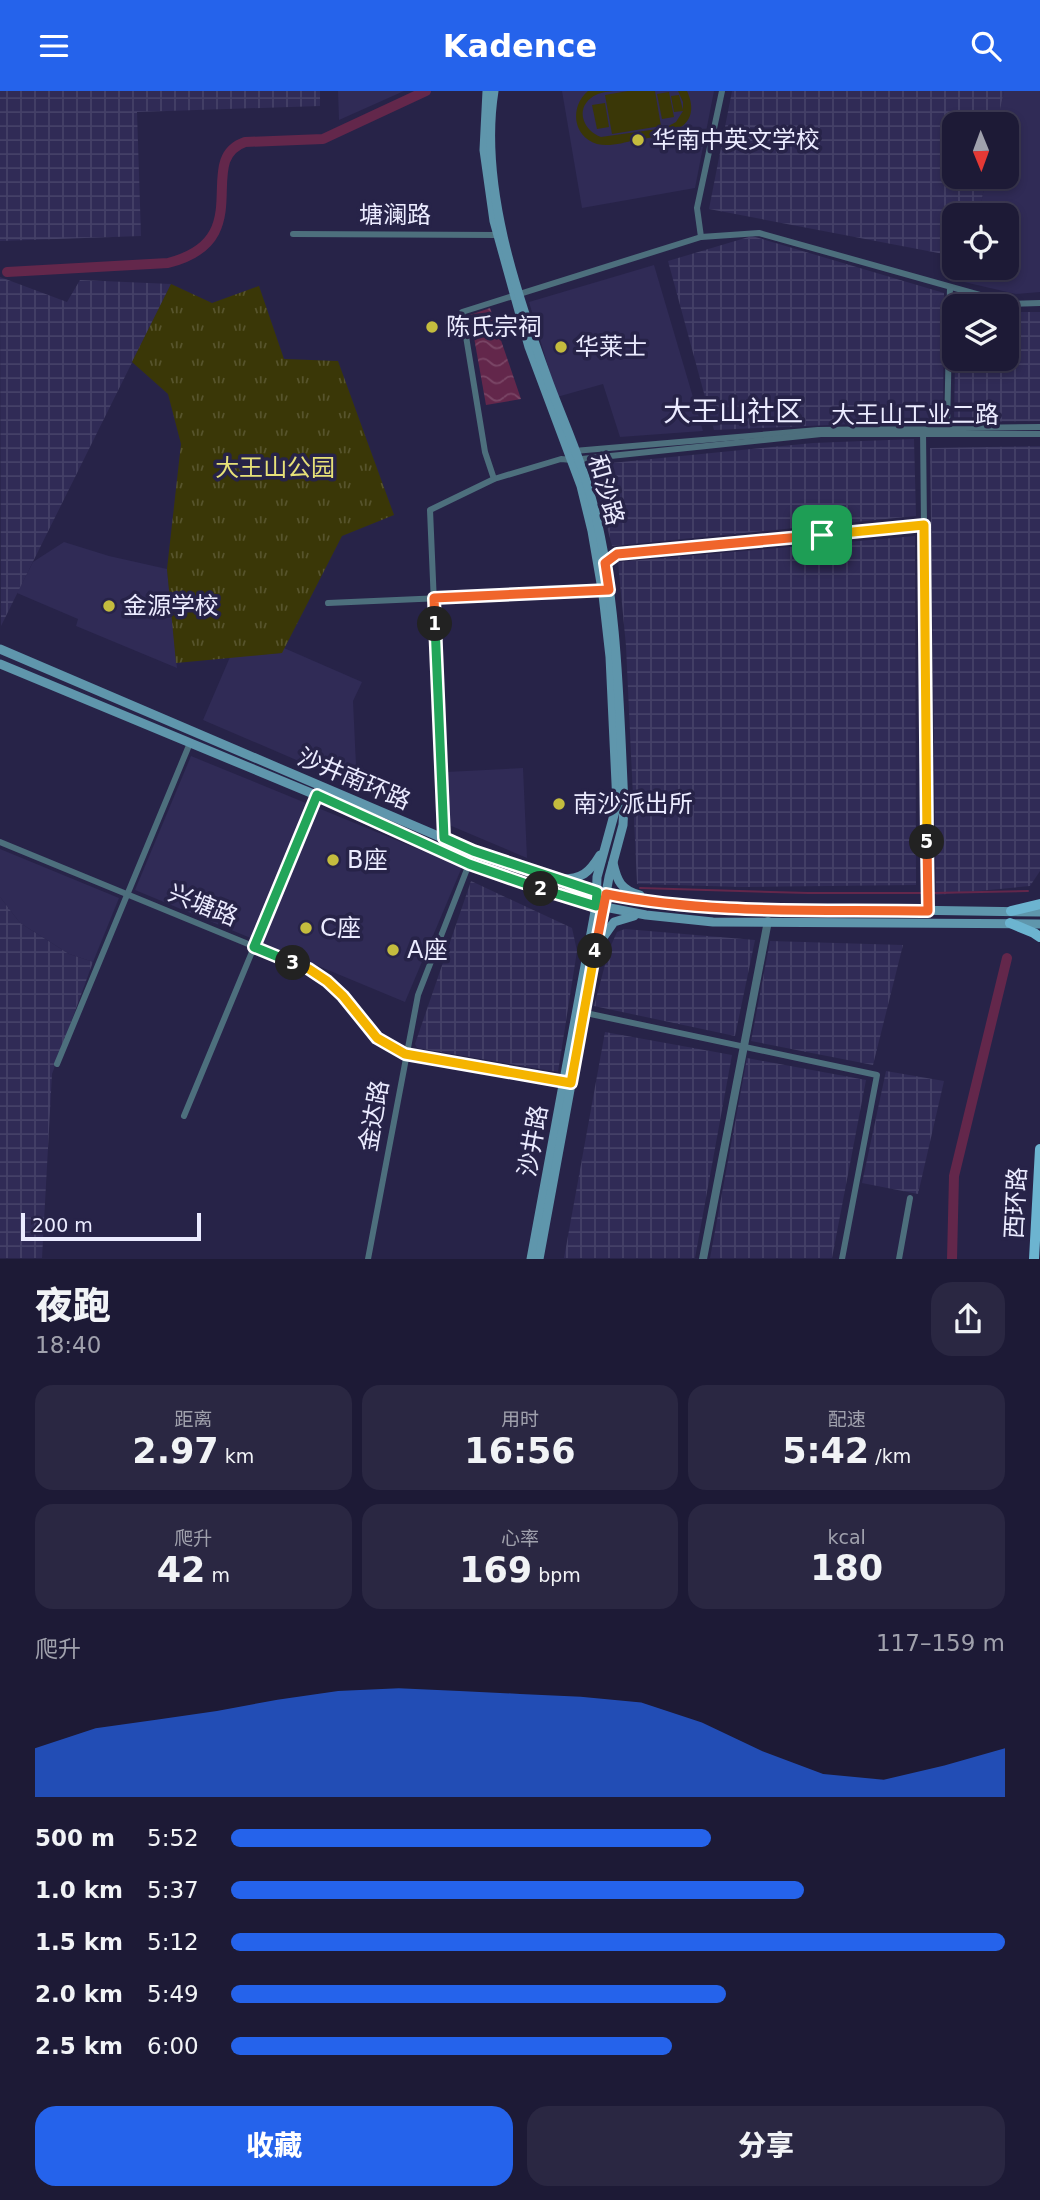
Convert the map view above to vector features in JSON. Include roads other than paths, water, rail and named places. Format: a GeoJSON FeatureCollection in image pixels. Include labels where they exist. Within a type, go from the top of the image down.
{"type":"FeatureCollection","features":[{"type":"Feature","properties":{"kind":"main road","name":"和沙路"},"geometry":{"type":"LineString","coordinates":[[487,91],[484,150],[497,235],[593,504],[605,563],[617,804],[597,877],[601,893]]}},
{"type":"Feature","properties":{"kind":"main road","name":"和沙路"},"geometry":{"type":"LineString","coordinates":[[494,91],[491,132],[495,185],[517,295]]}},
{"type":"Feature","properties":{"kind":"main road","name":"和沙路"},"geometry":{"type":"LineString","coordinates":[[574,455],[606,591],[617,657],[623,825],[601,893],[600,907]]}},
{"type":"Feature","properties":{"kind":"main road","name":"沙井南环路"},"geometry":{"type":"LineString","coordinates":[[0,649],[473,851],[601,893],[668,904],[714,907],[1040,912]]}},
{"type":"Feature","properties":{"kind":"main road","name":"沙井南环路"},"geometry":{"type":"LineString","coordinates":[[3,668],[317,795],[469,864],[600,907],[702,921],[1040,924]]}},
{"type":"Feature","properties":{"kind":"main road"},"geometry":{"type":"LineString","coordinates":[[555,879],[577,878],[588,873],[607,842]]}},
{"type":"Feature","properties":{"kind":"main road"},"geometry":{"type":"LineString","coordinates":[[613,861],[618,881],[626,890],[668,904]]}},
{"type":"Feature","properties":{"kind":"main road"},"geometry":{"type":"LineString","coordinates":[[1011,911],[1040,904]]}},
{"type":"Feature","properties":{"kind":"main road","name":"沙井路"},"geometry":{"type":"LineString","coordinates":[[580,1012],[595,949],[600,907]]}},
{"type":"Feature","properties":{"kind":"main road","name":"沙井路"},"geometry":{"type":"LineString","coordinates":[[531,1258],[600,907]]}},
{"type":"Feature","properties":{"kind":"main road"},"geometry":{"type":"LineString","coordinates":[[595,949],[614,922],[625,917],[646,915]]}},
{"type":"Feature","properties":{"kind":"main road"},"geometry":{"type":"LineString","coordinates":[[1010,923],[1040,937]]}},
{"type":"Feature","properties":{"kind":"main road","name":"沙井路"},"geometry":{"type":"LineString","coordinates":[[539,1258],[567,1082]]}},
{"type":"Feature","properties":{"kind":"main road","name":"西环路"},"geometry":{"type":"LineString","coordinates":[[1034,1258],[1040,1150]]}},
{"type":"Feature","properties":{"kind":"street"},"geometry":{"type":"LineString","coordinates":[[701,237],[697,208],[722,91]]}},
{"type":"Feature","properties":{"kind":"street"},"geometry":{"type":"LineString","coordinates":[[494,479],[485,452],[462,312],[701,237],[759,233],[1012,304],[1040,303]]}},
{"type":"Feature","properties":{"kind":"street","name":"塘澜路"},"geometry":{"type":"LineString","coordinates":[[293,234],[497,235]]}},
{"type":"Feature","properties":{"kind":"street"},"geometry":{"type":"LineString","coordinates":[[947,431],[950,287]]}},
{"type":"Feature","properties":{"kind":"street","name":"大王山工业二路"},"geometry":{"type":"LineString","coordinates":[[947,431],[1040,427]]}},
{"type":"Feature","properties":{"kind":"street"},"geometry":{"type":"LineString","coordinates":[[923,431],[928,911]]}},
{"type":"Feature","properties":{"kind":"street","name":"大王山工业二路"},"geometry":{"type":"LineString","coordinates":[[574,455],[821,434],[947,431],[1040,434]]}},
{"type":"Feature","properties":{"kind":"street"},"geometry":{"type":"LineString","coordinates":[[444,838],[430,510],[494,479],[574,455]]}},
{"type":"Feature","properties":{"kind":"street"},"geometry":{"type":"LineString","coordinates":[[605,563],[617,554],[924,525]]}},
{"type":"Feature","properties":{"kind":"street"},"geometry":{"type":"LineString","coordinates":[[328,603],[606,591]]}},
{"type":"Feature","properties":{"kind":"street"},"geometry":{"type":"LineString","coordinates":[[57,1064],[190,743]]}},
{"type":"Feature","properties":{"kind":"street"},"geometry":{"type":"LineString","coordinates":[[184,1116],[317,795]]}},
{"type":"Feature","properties":{"kind":"street","name":"兴塘路"},"geometry":{"type":"LineString","coordinates":[[0,842],[309,969],[343,996],[377,1038],[405,1054],[567,1082]]}},
{"type":"Feature","properties":{"kind":"street","name":"金达路"},"geometry":{"type":"LineString","coordinates":[[368,1258],[418,995],[469,864]]}},
{"type":"Feature","properties":{"kind":"street"},"geometry":{"type":"LineString","coordinates":[[703,1258],[768,922]]}},
{"type":"Feature","properties":{"kind":"street"},"geometry":{"type":"LineString","coordinates":[[580,1012],[877,1075],[842,1258]]}},
{"type":"Feature","properties":{"kind":"street"},"geometry":{"type":"LineString","coordinates":[[899,1258],[910,1198]]}},
{"type":"Feature","properties":{"kind":"water"},"geometry":{"type":"Polygon","coordinates":[[[490,308],[521,399],[486,405],[470,315],[490,308]]]}},
{"type":"Feature","properties":{"kind":"waterway"},"geometry":{"type":"LineString","coordinates":[[7,272],[168,263],[196,252],[212,237],[219,219],[224,165],[231,151],[245,142],[323,139],[426,91]]}},
{"type":"Feature","properties":{"kind":"waterway"},"geometry":{"type":"LineString","coordinates":[[640,888],[926,893]]}},
{"type":"Feature","properties":{"kind":"waterway"},"geometry":{"type":"LineString","coordinates":[[932,893],[1028,891]]}},
{"type":"Feature","properties":{"kind":"waterway"},"geometry":{"type":"LineString","coordinates":[[952,1259],[954,1176],[1007,958]]}},
{"type":"Feature","properties":{"kind":"place","name":"华南中英文学校"},"geometry":{"type":"Point","coordinates":[638,140]}},
{"type":"Feature","properties":{"kind":"place","name":"陈氏宗祠"},"geometry":{"type":"Point","coordinates":[432,327]}},
{"type":"Feature","properties":{"kind":"place","name":"华莱士"},"geometry":{"type":"Point","coordinates":[561,347]}},
{"type":"Feature","properties":{"kind":"place","name":"金源学校"},"geometry":{"type":"Point","coordinates":[109,606]}},
{"type":"Feature","properties":{"kind":"place","name":"南沙派出所"},"geometry":{"type":"Point","coordinates":[559,804]}},
{"type":"Feature","properties":{"kind":"place","name":"B座"},"geometry":{"type":"Point","coordinates":[333,860]}},
{"type":"Feature","properties":{"kind":"place","name":"C座"},"geometry":{"type":"Point","coordinates":[306,928]}},
{"type":"Feature","properties":{"kind":"place","name":"A座"},"geometry":{"type":"Point","coordinates":[393,950]}},
{"type":"Feature","properties":{"kind":"district","name":"大王山社区"},"geometry":{"type":"Point","coordinates":[733,411]}},
{"type":"Feature","properties":{"kind":"park label","name":"大王山公园"},"geometry":{"type":"Point","coordinates":[275,468]}}]}
